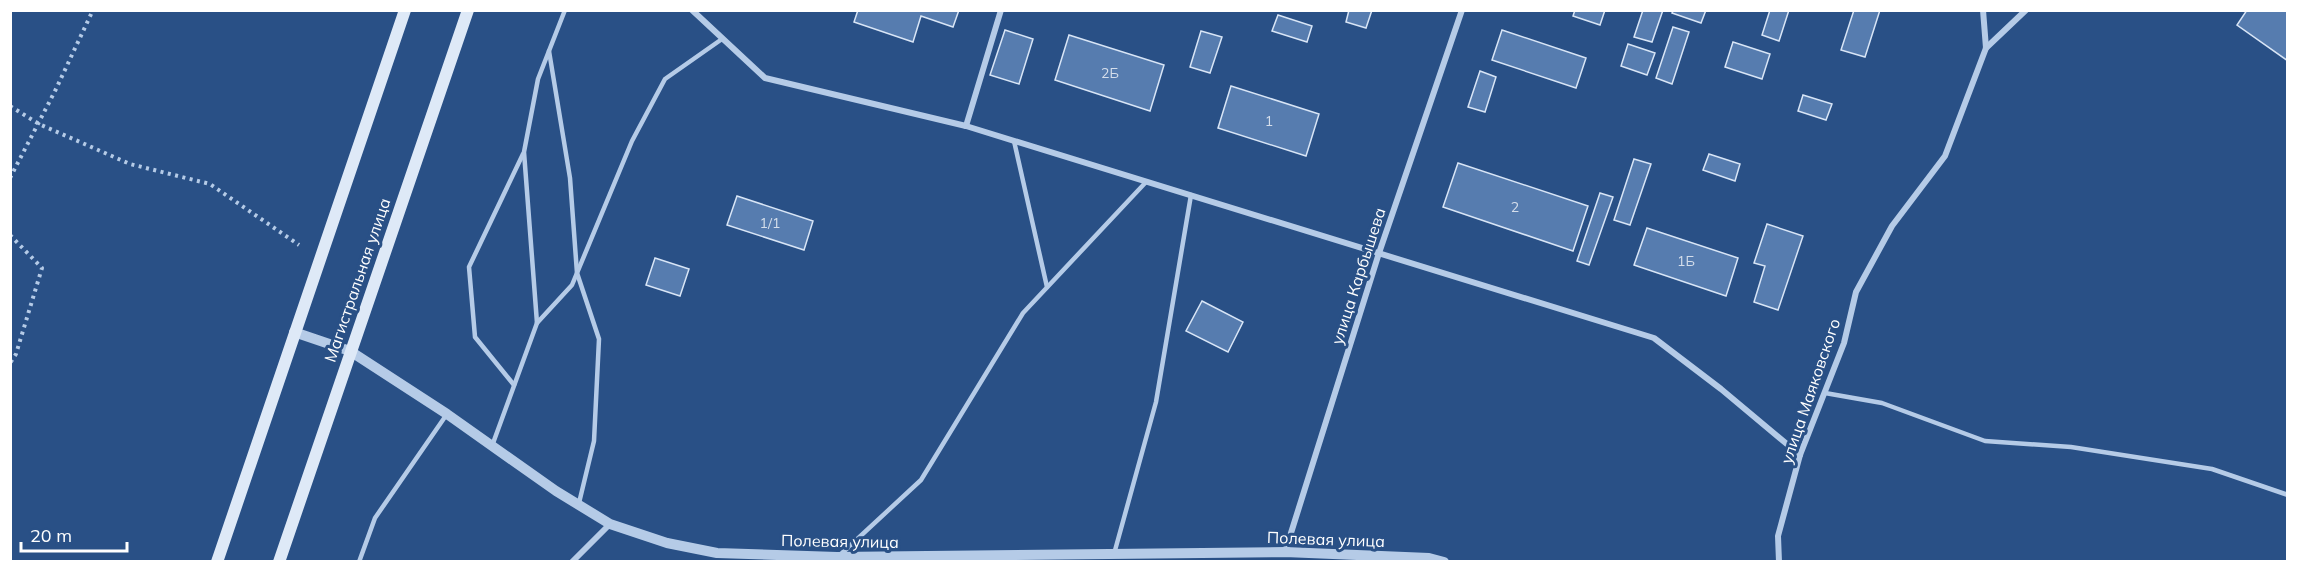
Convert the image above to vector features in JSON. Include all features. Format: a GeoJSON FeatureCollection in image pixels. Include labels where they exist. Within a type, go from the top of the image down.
{"type":"FeatureCollection","features":[{"type":"Feature","properties":{"kind":"main road"},"geometry":{"type":"LineString","coordinates":[[217,561],[405,10]]}},
{"type":"Feature","properties":{"kind":"main road","name":"Магистральная улица"},"geometry":{"type":"LineString","coordinates":[[279,561],[468,10]]}},
{"type":"Feature","properties":{"kind":"street"},"geometry":{"type":"LineString","coordinates":[[692,10],[765,78],[966,126],[1654,338],[1721,389],[1800,455]]}},
{"type":"Feature","properties":{"kind":"street"},"geometry":{"type":"LineString","coordinates":[[966,126],[1001,10]]}},
{"type":"Feature","properties":{"kind":"street","name":"улица Карбышева"},"geometry":{"type":"LineString","coordinates":[[1285,552],[1378,253],[1462,10]]}},
{"type":"Feature","properties":{"kind":"street","name":"улица Маяковского"},"geometry":{"type":"LineString","coordinates":[[1779,561],[1778,536],[1800,455],[1844,342],[1856,292],[1892,226],[1945,156],[1986,48],[1983,10]]}},
{"type":"Feature","properties":{"kind":"street"},"geometry":{"type":"LineString","coordinates":[[1986,48],[2026,10]]}},
{"type":"Feature","properties":{"kind":"street","name":"Полевая улица"},"geometry":{"type":"LineString","coordinates":[[294,332],[350,351],[610,524],[667,543],[717,553],[934,559],[1285,552],[1444,561]]}},
{"type":"Feature","properties":{"kind":"street"},"geometry":{"type":"LineString","coordinates":[[572,561],[610,524]]}},
{"type":"Feature","properties":{"kind":"lane"},"geometry":{"type":"LineString","coordinates":[[514,385],[475,337],[469,267],[524,152],[538,79],[565,10]]}},
{"type":"Feature","properties":{"kind":"lane"},"geometry":{"type":"LineString","coordinates":[[492,446],[537,323],[572,285],[632,141],[665,79],[722,39]]}},
{"type":"Feature","properties":{"kind":"lane"},"geometry":{"type":"LineString","coordinates":[[549,51],[570,178],[577,273],[599,339],[594,441],[579,504]]}},
{"type":"Feature","properties":{"kind":"lane"},"geometry":{"type":"LineString","coordinates":[[1014,141],[1047,287]]}},
{"type":"Feature","properties":{"kind":"lane"},"geometry":{"type":"LineString","coordinates":[[524,152],[537,323]]}},
{"type":"Feature","properties":{"kind":"lane"},"geometry":{"type":"LineString","coordinates":[[837,557],[921,480],[1023,313],[1146,182]]}},
{"type":"Feature","properties":{"kind":"lane"},"geometry":{"type":"LineString","coordinates":[[1114,554],[1156,402],[1191,195]]}},
{"type":"Feature","properties":{"kind":"lane"},"geometry":{"type":"LineString","coordinates":[[1825,393],[1882,403],[1985,441],[2071,447],[2212,469],[2288,495]]}},
{"type":"Feature","properties":{"kind":"lane"},"geometry":{"type":"LineString","coordinates":[[359,561],[375,518],[447,414]]}},
{"type":"Feature","properties":{"kind":"path"},"geometry":{"type":"LineString","coordinates":[[10,178],[39,124],[93,10]]}},
{"type":"Feature","properties":{"kind":"path"},"geometry":{"type":"LineString","coordinates":[[10,106],[39,124],[130,164],[210,184],[320,259]]}},
{"type":"Feature","properties":{"kind":"path"},"geometry":{"type":"LineString","coordinates":[[10,235],[42,268],[16,354],[10,363]]}},
{"type":"Feature","properties":{"kind":"building"},"geometry":{"type":"Polygon","coordinates":[[[858,10],[959,10],[953,27],[921,16],[913,42],[854,22],[858,10]]]}},
{"type":"Feature","properties":{"kind":"building"},"geometry":{"type":"Polygon","coordinates":[[[1349,10],[1372,10],[1366,28],[1346,22],[1349,10]]]}},
{"type":"Feature","properties":{"kind":"building"},"geometry":{"type":"Polygon","coordinates":[[[1575,10],[1605,10],[1600,25],[1573,16],[1575,10]]]}},
{"type":"Feature","properties":{"kind":"building"},"geometry":{"type":"Polygon","coordinates":[[[1643,10],[1663,10],[1652,42],[1634,37],[1643,10]]]}},
{"type":"Feature","properties":{"kind":"building"},"geometry":{"type":"Polygon","coordinates":[[[1673,10],[1706,10],[1701,23],[1672,13],[1673,10]]]}},
{"type":"Feature","properties":{"kind":"building"},"geometry":{"type":"Polygon","coordinates":[[[1770,10],[1789,10],[1779,41],[1762,35],[1770,10]]]}},
{"type":"Feature","properties":{"kind":"building"},"geometry":{"type":"Polygon","coordinates":[[[1854,10],[1880,10],[1865,57],[1841,50],[1854,10]]]}},
{"type":"Feature","properties":{"kind":"building"},"geometry":{"type":"Polygon","coordinates":[[[2247,10],[2288,10],[2288,61],[2237,25],[2247,10]]]}},
{"type":"Feature","properties":{"kind":"building"},"geometry":{"type":"Polygon","coordinates":[[[1278,15],[1312,26],[1307,42],[1272,31],[1278,15]]]}},
{"type":"Feature","properties":{"kind":"building"},"geometry":{"type":"Polygon","coordinates":[[[1673,27],[1689,32],[1672,84],[1656,78],[1673,27]]]}},
{"type":"Feature","properties":{"kind":"building"},"geometry":{"type":"Polygon","coordinates":[[[1005,30],[1033,39],[1019,84],[990,75],[1005,30]]]}},
{"type":"Feature","properties":{"kind":"building"},"geometry":{"type":"Polygon","coordinates":[[[1502,30],[1586,58],[1576,88],[1492,60],[1502,30]]]}},
{"type":"Feature","properties":{"kind":"building"},"geometry":{"type":"Polygon","coordinates":[[[1201,31],[1222,37],[1210,73],[1190,67],[1201,31]]]}},
{"type":"Feature","properties":{"kind":"building"},"geometry":{"type":"Polygon","coordinates":[[[1069,35],[1164,65],[1150,111],[1055,80],[1069,35]]]}},
{"type":"Feature","properties":{"kind":"building"},"geometry":{"type":"Polygon","coordinates":[[[1733,42],[1770,54],[1762,79],[1725,67],[1733,42]]]}},
{"type":"Feature","properties":{"kind":"building"},"geometry":{"type":"Polygon","coordinates":[[[1628,44],[1655,53],[1647,75],[1621,66],[1628,44]]]}},
{"type":"Feature","properties":{"kind":"building"},"geometry":{"type":"Polygon","coordinates":[[[1480,71],[1496,77],[1485,112],[1468,107],[1480,71]]]}},
{"type":"Feature","properties":{"kind":"building"},"geometry":{"type":"Polygon","coordinates":[[[1231,86],[1319,114],[1306,156],[1218,128],[1231,86]]]}},
{"type":"Feature","properties":{"kind":"building"},"geometry":{"type":"Polygon","coordinates":[[[1803,95],[1832,104],[1826,120],[1798,111],[1803,95]]]}},
{"type":"Feature","properties":{"kind":"building"},"geometry":{"type":"Polygon","coordinates":[[[1709,154],[1740,164],[1735,181],[1703,170],[1709,154]]]}},
{"type":"Feature","properties":{"kind":"building"},"geometry":{"type":"Polygon","coordinates":[[[1634,159],[1651,164],[1630,225],[1614,220],[1634,159]]]}},
{"type":"Feature","properties":{"kind":"building"},"geometry":{"type":"Polygon","coordinates":[[[1458,163],[1588,206],[1573,251],[1443,207],[1458,163]]]}},
{"type":"Feature","properties":{"kind":"building"},"geometry":{"type":"Polygon","coordinates":[[[1600,193],[1613,197],[1589,265],[1577,261],[1600,193]]]}},
{"type":"Feature","properties":{"kind":"building"},"geometry":{"type":"Polygon","coordinates":[[[737,196],[813,221],[804,250],[727,225],[737,196]]]}},
{"type":"Feature","properties":{"kind":"building"},"geometry":{"type":"Polygon","coordinates":[[[1767,224],[1803,236],[1778,310],[1754,302],[1765,266],[1754,263],[1767,224]]]}},
{"type":"Feature","properties":{"kind":"building"},"geometry":{"type":"Polygon","coordinates":[[[1647,228],[1738,258],[1726,296],[1634,265],[1647,228]]]}},
{"type":"Feature","properties":{"kind":"building"},"geometry":{"type":"Polygon","coordinates":[[[655,258],[689,269],[680,296],[646,285],[655,258]]]}},
{"type":"Feature","properties":{"kind":"building"},"geometry":{"type":"Polygon","coordinates":[[[1202,301],[1243,322],[1228,352],[1186,331],[1202,301]]]}}]}
